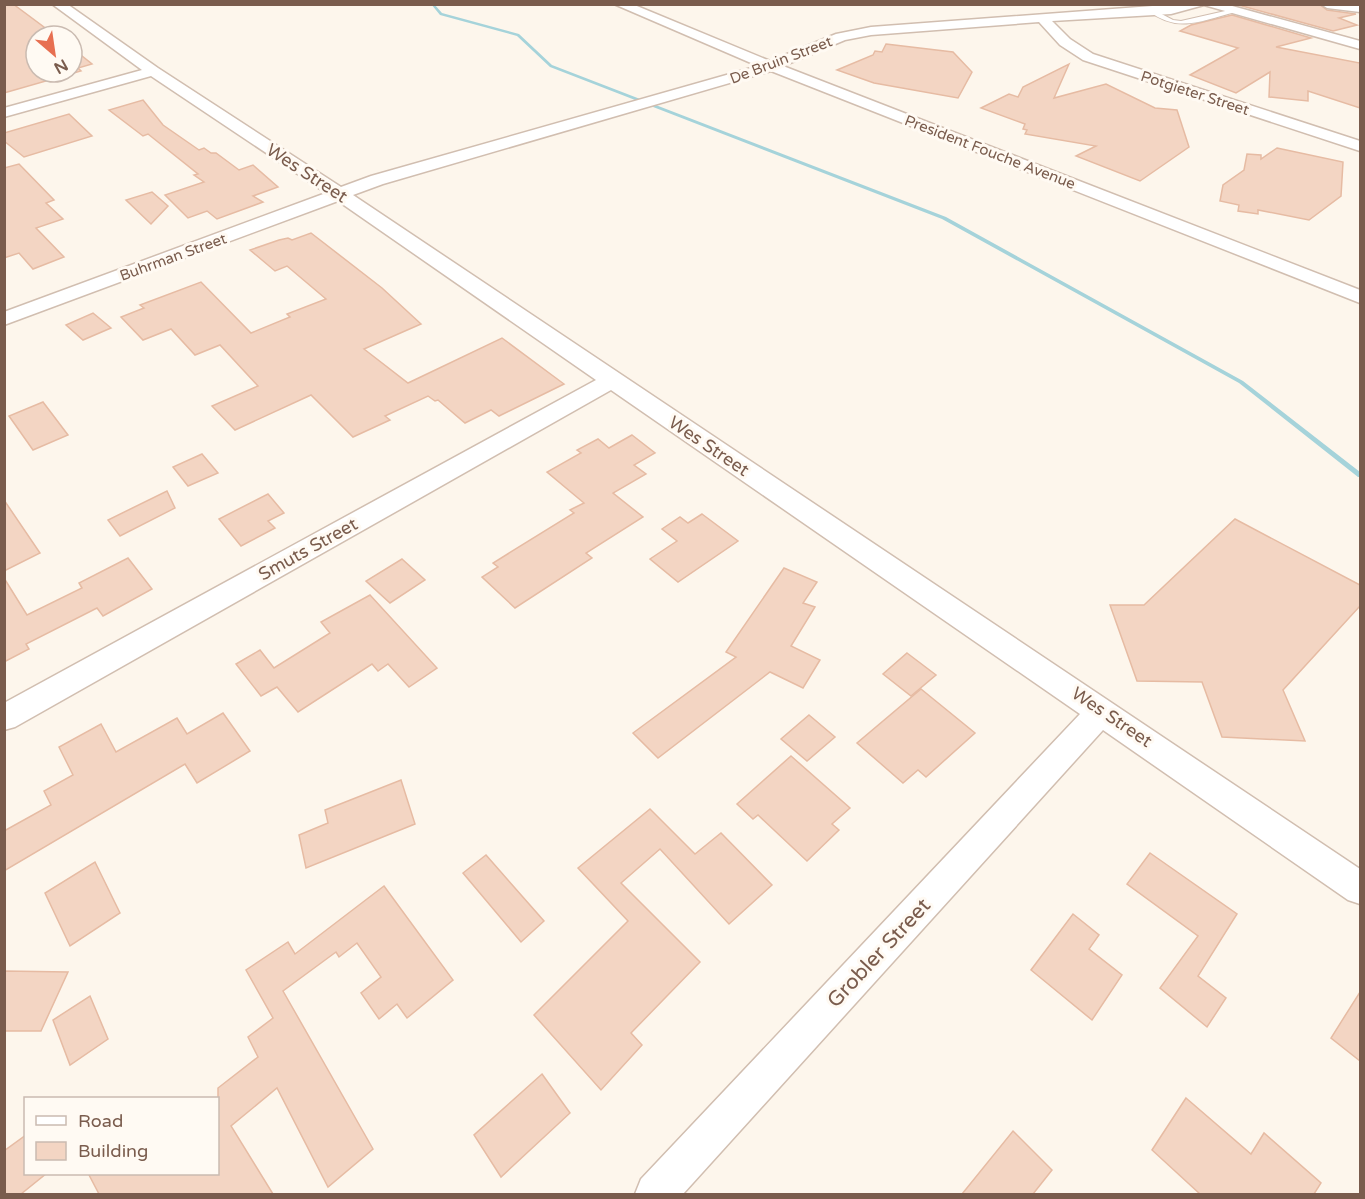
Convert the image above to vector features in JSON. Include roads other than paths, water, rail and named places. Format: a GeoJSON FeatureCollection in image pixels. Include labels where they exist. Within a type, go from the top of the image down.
{"type":"FeatureCollection","features":[{"type":"Feature","properties":{"kind":"street","name":"Wes Street"},"geometry":{"type":"LineString","coordinates":[[58,4],[153,71],[341,195],[1360,888]]}},
{"type":"Feature","properties":{"kind":"street","name":"President Fouche Avenue"},"geometry":{"type":"LineString","coordinates":[[620,4],[1360,297]]}},
{"type":"Feature","properties":{"kind":"street","name":"De Bruin Street"},"geometry":{"type":"LineString","coordinates":[[341,195],[377,180],[665,99],[772,66],[799,52],[854,33],[903,27],[1152,11],[1198,4]]}},
{"type":"Feature","properties":{"kind":"street"},"geometry":{"type":"LineString","coordinates":[[1209,4],[1360,45]]}},
{"type":"Feature","properties":{"kind":"street"},"geometry":{"type":"LineString","coordinates":[[1327,4],[1360,8]]}},
{"type":"Feature","properties":{"kind":"street","name":"Potgieter Street"},"geometry":{"type":"LineString","coordinates":[[1042,18],[1065,42],[1088,57],[1360,146]]}},
{"type":"Feature","properties":{"kind":"street"},"geometry":{"type":"LineString","coordinates":[[4,113],[153,71]]}},
{"type":"Feature","properties":{"kind":"street","name":"Buhrman Street"},"geometry":{"type":"LineString","coordinates":[[4,319],[341,195]]}},
{"type":"Feature","properties":{"kind":"street","name":"Smuts Street"},"geometry":{"type":"LineString","coordinates":[[4,718],[612,380]]}},
{"type":"Feature","properties":{"kind":"street","name":"Grobler Street"},"geometry":{"type":"LineString","coordinates":[[656,1194],[1102,711]]}},
{"type":"Feature","properties":{"kind":"lane"},"geometry":{"type":"LineString","coordinates":[[1152,11],[1171,22],[1181,23],[1234,11]]}},
{"type":"Feature","properties":{"kind":"waterway"},"geometry":{"type":"LineString","coordinates":[[432,4],[441,14],[518,35],[551,66],[944,218],[1241,382],[1360,475]]}}]}
